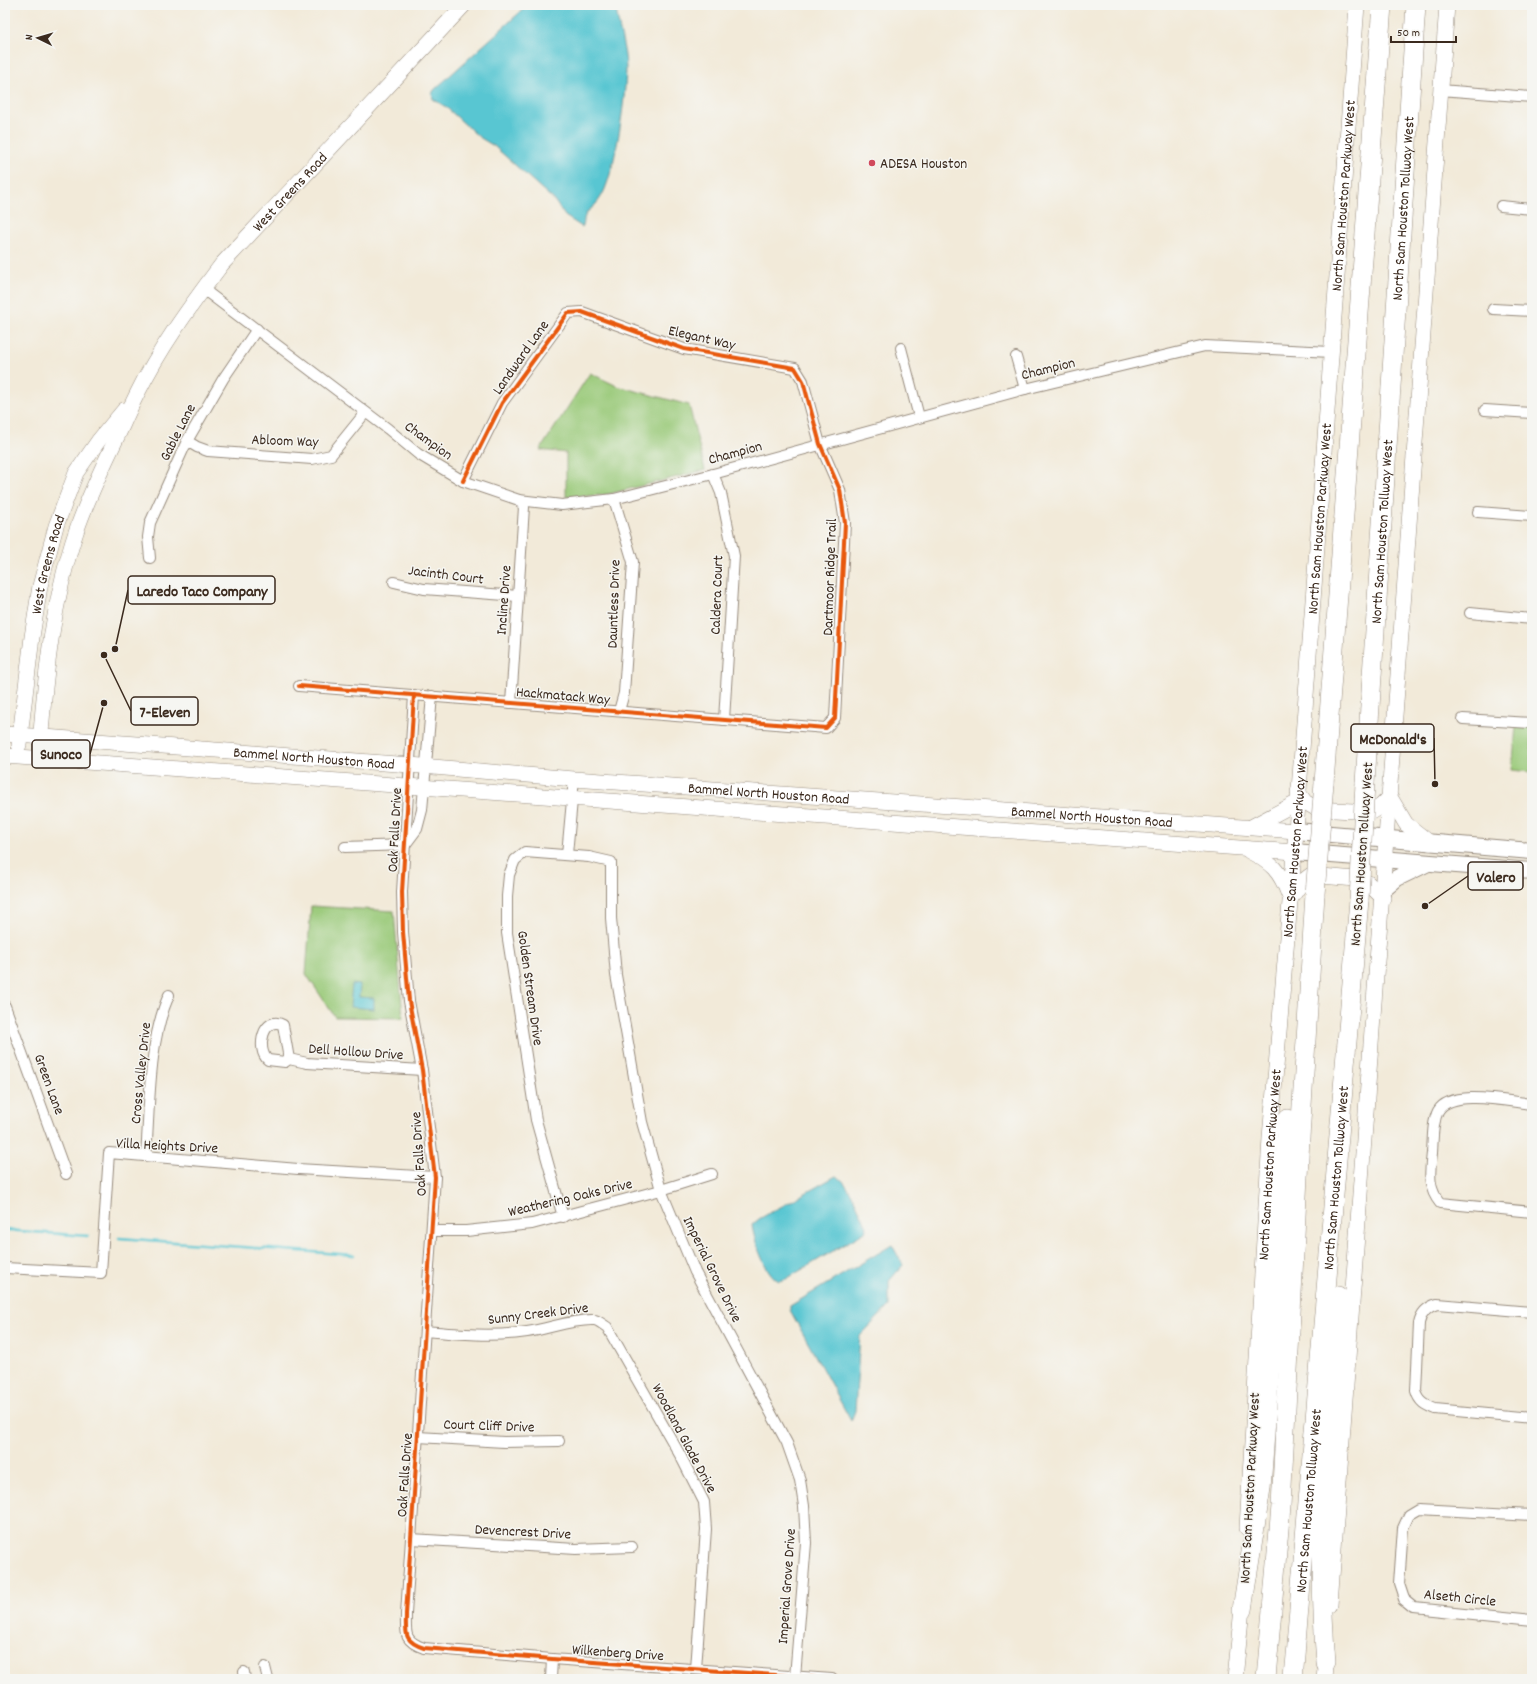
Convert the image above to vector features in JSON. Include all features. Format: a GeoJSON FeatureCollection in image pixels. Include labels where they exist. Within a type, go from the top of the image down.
{"type":"FeatureCollection","features":[{"type":"Feature","properties":{"kind":"highway","name":"North Sam Houston Tollway West"},"geometry":{"type":"LineString","coordinates":[[1266,1679],[1281,1506],[1312,936],[1382,5]]}},
{"type":"Feature","properties":{"kind":"highway","name":"North Sam Houston Tollway West"},"geometry":{"type":"LineString","coordinates":[[1293,1679],[1359,900],[1365,783],[1416,5]]}},
{"type":"Feature","properties":{"kind":"highway"},"geometry":{"type":"LineString","coordinates":[[1242,1610],[1261,1488],[1291,1093],[1312,936]]}},
{"type":"Feature","properties":{"kind":"highway"},"geometry":{"type":"LineString","coordinates":[[1326,1670],[1323,1625],[1325,1483],[1335,1343],[1348,1104],[1347,1044]]}},
{"type":"Feature","properties":{"kind":"main road","name":"West Greens Road"},"geometry":{"type":"LineString","coordinates":[[39,758],[52,640],[60,593],[81,520],[136,395],[158,356],[203,289],[247,235],[464,5]]}},
{"type":"Feature","properties":{"kind":"main road","name":"North Sam Houston Parkway West"},"geometry":{"type":"LineString","coordinates":[[1235,1679],[1242,1610],[1270,1138],[1296,831],[1357,5]]}},
{"type":"Feature","properties":{"kind":"main road"},"geometry":{"type":"LineString","coordinates":[[1326,1670],[1446,5]]}},
{"type":"Feature","properties":{"kind":"main road","name":"West Greens Road"},"geometry":{"type":"LineString","coordinates":[[12,756],[12,735],[32,637],[40,586],[56,526],[76,473],[99,440],[136,395]]}},
{"type":"Feature","properties":{"kind":"main road"},"geometry":{"type":"LineString","coordinates":[[40,586],[60,593]]}},
{"type":"Feature","properties":{"kind":"main road","name":"Bammel North Houston Road"},"geometry":{"type":"LineString","coordinates":[[12,735],[426,766],[574,779],[1296,831],[1532,851]]}},
{"type":"Feature","properties":{"kind":"main road"},"geometry":{"type":"LineString","coordinates":[[217,771],[219,750]]}},
{"type":"Feature","properties":{"kind":"main road","name":"Bammel North Houston Road"},"geometry":{"type":"LineString","coordinates":[[12,756],[424,788],[1245,848],[1532,871]]}},
{"type":"Feature","properties":{"kind":"main road"},"geometry":{"type":"LineString","coordinates":[[822,817],[825,797]]}},
{"type":"Feature","properties":{"kind":"main road"},"geometry":{"type":"LineString","coordinates":[[1250,828],[1298,797],[1317,809],[1371,812],[1390,797]]}},
{"type":"Feature","properties":{"kind":"main road"},"geometry":{"type":"LineString","coordinates":[[1390,797],[1406,824],[1430,842]]}},
{"type":"Feature","properties":{"kind":"main road"},"geometry":{"type":"LineString","coordinates":[[994,830],[995,809]]}},
{"type":"Feature","properties":{"kind":"main road"},"geometry":{"type":"LineString","coordinates":[[1245,848],[1266,860],[1276,869],[1283,879],[1290,899]]}},
{"type":"Feature","properties":{"kind":"main road"},"geometry":{"type":"LineString","coordinates":[[1383,894],[1397,878],[1428,863]]}},
{"type":"Feature","properties":{"kind":"main road"},"geometry":{"type":"LineString","coordinates":[[1290,899],[1303,882],[1311,876],[1354,879],[1368,883],[1383,894]]}},
{"type":"Feature","properties":{"kind":"street"},"geometry":{"type":"LineString","coordinates":[[1440,90],[1532,97]]}},
{"type":"Feature","properties":{"kind":"street"},"geometry":{"type":"LineString","coordinates":[[1501,206],[1532,209]]}},
{"type":"Feature","properties":{"kind":"street","name":"Champion"},"geometry":{"type":"LineString","coordinates":[[203,289],[388,429],[418,454],[463,481],[519,500],[562,504],[614,499],[713,474],[1026,389],[1205,346],[1331,352]]}},
{"type":"Feature","properties":{"kind":"street"},"geometry":{"type":"LineString","coordinates":[[1493,309],[1532,311]]}},
{"type":"Feature","properties":{"kind":"street","name":"Elegant Way"},"geometry":{"type":"LineString","coordinates":[[568,313],[582,312],[684,349],[795,368],[803,381]]}},
{"type":"Feature","properties":{"kind":"street","name":"Landward Lane"},"geometry":{"type":"LineString","coordinates":[[463,481],[502,403],[568,313]]}},
{"type":"Feature","properties":{"kind":"street","name":"Gable Lane"},"geometry":{"type":"LineString","coordinates":[[150,558],[148,537],[150,523],[187,441],[223,379],[257,329]]}},
{"type":"Feature","properties":{"kind":"street"},"geometry":{"type":"LineString","coordinates":[[901,348],[919,418]]}},
{"type":"Feature","properties":{"kind":"street"},"geometry":{"type":"LineString","coordinates":[[1016,357],[1026,389]]}},
{"type":"Feature","properties":{"kind":"street","name":"Dartmoor Ridge Trail"},"geometry":{"type":"LineString","coordinates":[[803,381],[820,444],[840,490],[845,523],[836,718],[826,728]]}},
{"type":"Feature","properties":{"kind":"street"},"geometry":{"type":"LineString","coordinates":[[1485,410],[1532,413]]}},
{"type":"Feature","properties":{"kind":"street","name":"Abloom Way"},"geometry":{"type":"LineString","coordinates":[[187,441],[208,451],[312,460],[331,455],[365,413]]}},
{"type":"Feature","properties":{"kind":"street","name":"Caldera Court"},"geometry":{"type":"LineString","coordinates":[[713,474],[721,493],[734,556],[724,720]]}},
{"type":"Feature","properties":{"kind":"street","name":"Dauntless Drive"},"geometry":{"type":"LineString","coordinates":[[614,499],[633,562],[624,693],[619,711]]}},
{"type":"Feature","properties":{"kind":"street","name":"Incline Drive"},"geometry":{"type":"LineString","coordinates":[[511,703],[524,507],[519,500]]}},
{"type":"Feature","properties":{"kind":"street"},"geometry":{"type":"LineString","coordinates":[[1478,512],[1532,516]]}},
{"type":"Feature","properties":{"kind":"street","name":"Jacinth Court"},"geometry":{"type":"LineString","coordinates":[[394,582],[424,589],[518,596]]}},
{"type":"Feature","properties":{"kind":"street"},"geometry":{"type":"LineString","coordinates":[[1470,613],[1532,619]]}},
{"type":"Feature","properties":{"kind":"street","name":"Hackmatack Way"},"geometry":{"type":"LineString","coordinates":[[299,686],[826,728]]}},
{"type":"Feature","properties":{"kind":"street","name":"Oak Falls Drive"},"geometry":{"type":"LineString","coordinates":[[406,1636],[435,1177],[422,1070],[405,966],[402,892],[414,695]]}},
{"type":"Feature","properties":{"kind":"street","name":"Oak Falls Drive"},"geometry":{"type":"LineString","coordinates":[[405,845],[417,829],[424,788],[432,696]]}},
{"type":"Feature","properties":{"kind":"street"},"geometry":{"type":"LineString","coordinates":[[1463,719],[1532,723]]}},
{"type":"Feature","properties":{"kind":"street"},"geometry":{"type":"LineString","coordinates":[[567,854],[574,779]]}},
{"type":"Feature","properties":{"kind":"street"},"geometry":{"type":"LineString","coordinates":[[345,847],[405,845]]}},
{"type":"Feature","properties":{"kind":"street","name":"Golden Stream Drive"},"geometry":{"type":"LineString","coordinates":[[563,1217],[536,1120],[518,1011],[506,920],[510,875],[514,860],[525,852],[567,854],[611,862]]}},
{"type":"Feature","properties":{"kind":"street","name":"Imperial Grove Drive"},"geometry":{"type":"LineString","coordinates":[[611,862],[611,918],[616,975],[642,1122],[661,1190],[680,1239],[707,1296],[778,1424],[797,1467],[804,1506],[806,1543],[795,1677]]}},
{"type":"Feature","properties":{"kind":"street","name":"Cross Valley Drive"},"geometry":{"type":"LineString","coordinates":[[146,1156],[155,1050],[159,1022],[169,995]]}},
{"type":"Feature","properties":{"kind":"street","name":"Green Lane"},"geometry":{"type":"LineString","coordinates":[[5,1006],[66,1174]]}},
{"type":"Feature","properties":{"kind":"street","name":"Dell Hollow Drive"},"geometry":{"type":"LineString","coordinates":[[289,1059],[307,1063],[422,1070]]}},
{"type":"Feature","properties":{"kind":"street"},"geometry":{"type":"LineString","coordinates":[[1532,1104],[1473,1098],[1456,1098],[1443,1104],[1435,1119],[1429,1182],[1433,1195],[1440,1203],[1532,1212]]}},
{"type":"Feature","properties":{"kind":"street","name":"Villa Heights Drive"},"geometry":{"type":"LineString","coordinates":[[5,1268],[100,1273],[109,1153],[298,1169],[435,1177]]}},
{"type":"Feature","properties":{"kind":"street","name":"Weathering Oaks Drive"},"geometry":{"type":"LineString","coordinates":[[432,1231],[466,1231],[504,1228],[563,1217],[661,1190],[712,1174]]}},
{"type":"Feature","properties":{"kind":"street"},"geometry":{"type":"LineString","coordinates":[[1532,1312],[1437,1304],[1430,1306],[1421,1316],[1419,1323],[1416,1391],[1418,1398],[1425,1405],[1435,1410],[1532,1418]]}},
{"type":"Feature","properties":{"kind":"street","name":"Sunny Creek Drive"},"geometry":{"type":"LineString","coordinates":[[425,1331],[477,1335],[501,1335],[526,1332],[581,1321],[596,1320],[607,1327],[630,1366]]}},
{"type":"Feature","properties":{"kind":"street","name":"Woodland Glade Drive"},"geometry":{"type":"LineString","coordinates":[[630,1366],[696,1484],[706,1511],[696,1669]]}},
{"type":"Feature","properties":{"kind":"street","name":"Court Cliff Drive"},"geometry":{"type":"LineString","coordinates":[[418,1437],[504,1442],[560,1441]]}},
{"type":"Feature","properties":{"kind":"street","name":"Alseth Circle"},"geometry":{"type":"LineString","coordinates":[[1532,1515],[1419,1508],[1409,1515],[1403,1528],[1401,1560],[1401,1592],[1404,1599],[1415,1608],[1532,1620]]}},
{"type":"Feature","properties":{"kind":"street","name":"Devencrest Drive"},"geometry":{"type":"LineString","coordinates":[[411,1539],[576,1549],[632,1547]]}},
{"type":"Feature","properties":{"kind":"street","name":"Wilkenberg Drive"},"geometry":{"type":"LineString","coordinates":[[406,1636],[413,1644],[424,1648],[552,1659],[832,1679]]}},
{"type":"Feature","properties":{"kind":"street"},"geometry":{"type":"LineString","coordinates":[[551,1679],[552,1659]]}},
{"type":"Feature","properties":{"kind":"street"},"geometry":{"type":"LineString","coordinates":[[265,1667],[268,1679]]}},
{"type":"Feature","properties":{"kind":"green space"},"geometry":{"type":"Polygon","coordinates":[[[590,373],[617,386],[689,405],[705,470],[605,495],[566,497],[566,453],[540,450],[590,373]]]}},
{"type":"Feature","properties":{"kind":"green space"},"geometry":{"type":"Polygon","coordinates":[[[1516,726],[1532,728],[1532,772],[1512,770],[1516,726]]]}},
{"type":"Feature","properties":{"kind":"green space"},"geometry":{"type":"Polygon","coordinates":[[[311,906],[394,911],[403,1018],[335,1017],[306,974],[311,906]]]}},
{"type":"Feature","properties":{"kind":"water"},"geometry":{"type":"Polygon","coordinates":[[[528,5],[616,5],[626,61],[620,130],[617,147],[605,189],[598,202],[584,217],[582,227],[565,216],[554,200],[494,146],[479,137],[446,107],[433,99],[432,94],[434,90],[528,5]]]}},
{"type":"Feature","properties":{"kind":"water"},"geometry":{"type":"Polygon","coordinates":[[[352,984],[360,985],[359,997],[374,998],[374,1009],[350,1007],[352,984]]]}},
{"type":"Feature","properties":{"kind":"water"},"geometry":{"type":"Polygon","coordinates":[[[836,1176],[841,1179],[854,1198],[867,1227],[865,1232],[786,1279],[779,1281],[769,1271],[761,1256],[752,1225],[759,1219],[836,1176]]]}},
{"type":"Feature","properties":{"kind":"water"},"geometry":{"type":"Polygon","coordinates":[[[892,1245],[903,1265],[889,1281],[889,1306],[860,1336],[855,1411],[851,1421],[790,1310],[790,1306],[892,1245]]]}},
{"type":"Feature","properties":{"kind":"waterway"},"geometry":{"type":"LineString","coordinates":[[5,1230],[88,1236]]}},
{"type":"Feature","properties":{"kind":"waterway"},"geometry":{"type":"LineString","coordinates":[[119,1238],[354,1255]]}},
{"type":"Feature","properties":{"kind":"cycle path"},"geometry":{"type":"LineString","coordinates":[[299,686],[826,728],[835,718],[845,523],[840,490],[820,444],[803,381],[795,368],[684,349],[582,312],[568,313],[502,403],[463,481]]}},
{"type":"Feature","properties":{"kind":"cycle path"},"geometry":{"type":"LineString","coordinates":[[414,695],[402,892],[403,932],[409,1001],[422,1070],[435,1177],[406,1614],[407,1636],[412,1642],[424,1648],[552,1659],[832,1679]]}},
{"type":"Feature","properties":{"kind":"place","name":"ADESA Houston"},"geometry":{"type":"Point","coordinates":[872,163]}},
{"type":"Feature","properties":{"kind":"place","name":"Laredo Taco Company"},"geometry":{"type":"Point","coordinates":[115,649]}},
{"type":"Feature","properties":{"kind":"place","name":"7-Eleven"},"geometry":{"type":"Point","coordinates":[104,655]}},
{"type":"Feature","properties":{"kind":"place","name":"Sunoco"},"geometry":{"type":"Point","coordinates":[104,703]}},
{"type":"Feature","properties":{"kind":"place","name":"McDonald's"},"geometry":{"type":"Point","coordinates":[1435,784]}},
{"type":"Feature","properties":{"kind":"place","name":"Valero"},"geometry":{"type":"Point","coordinates":[1425,906]}}]}
